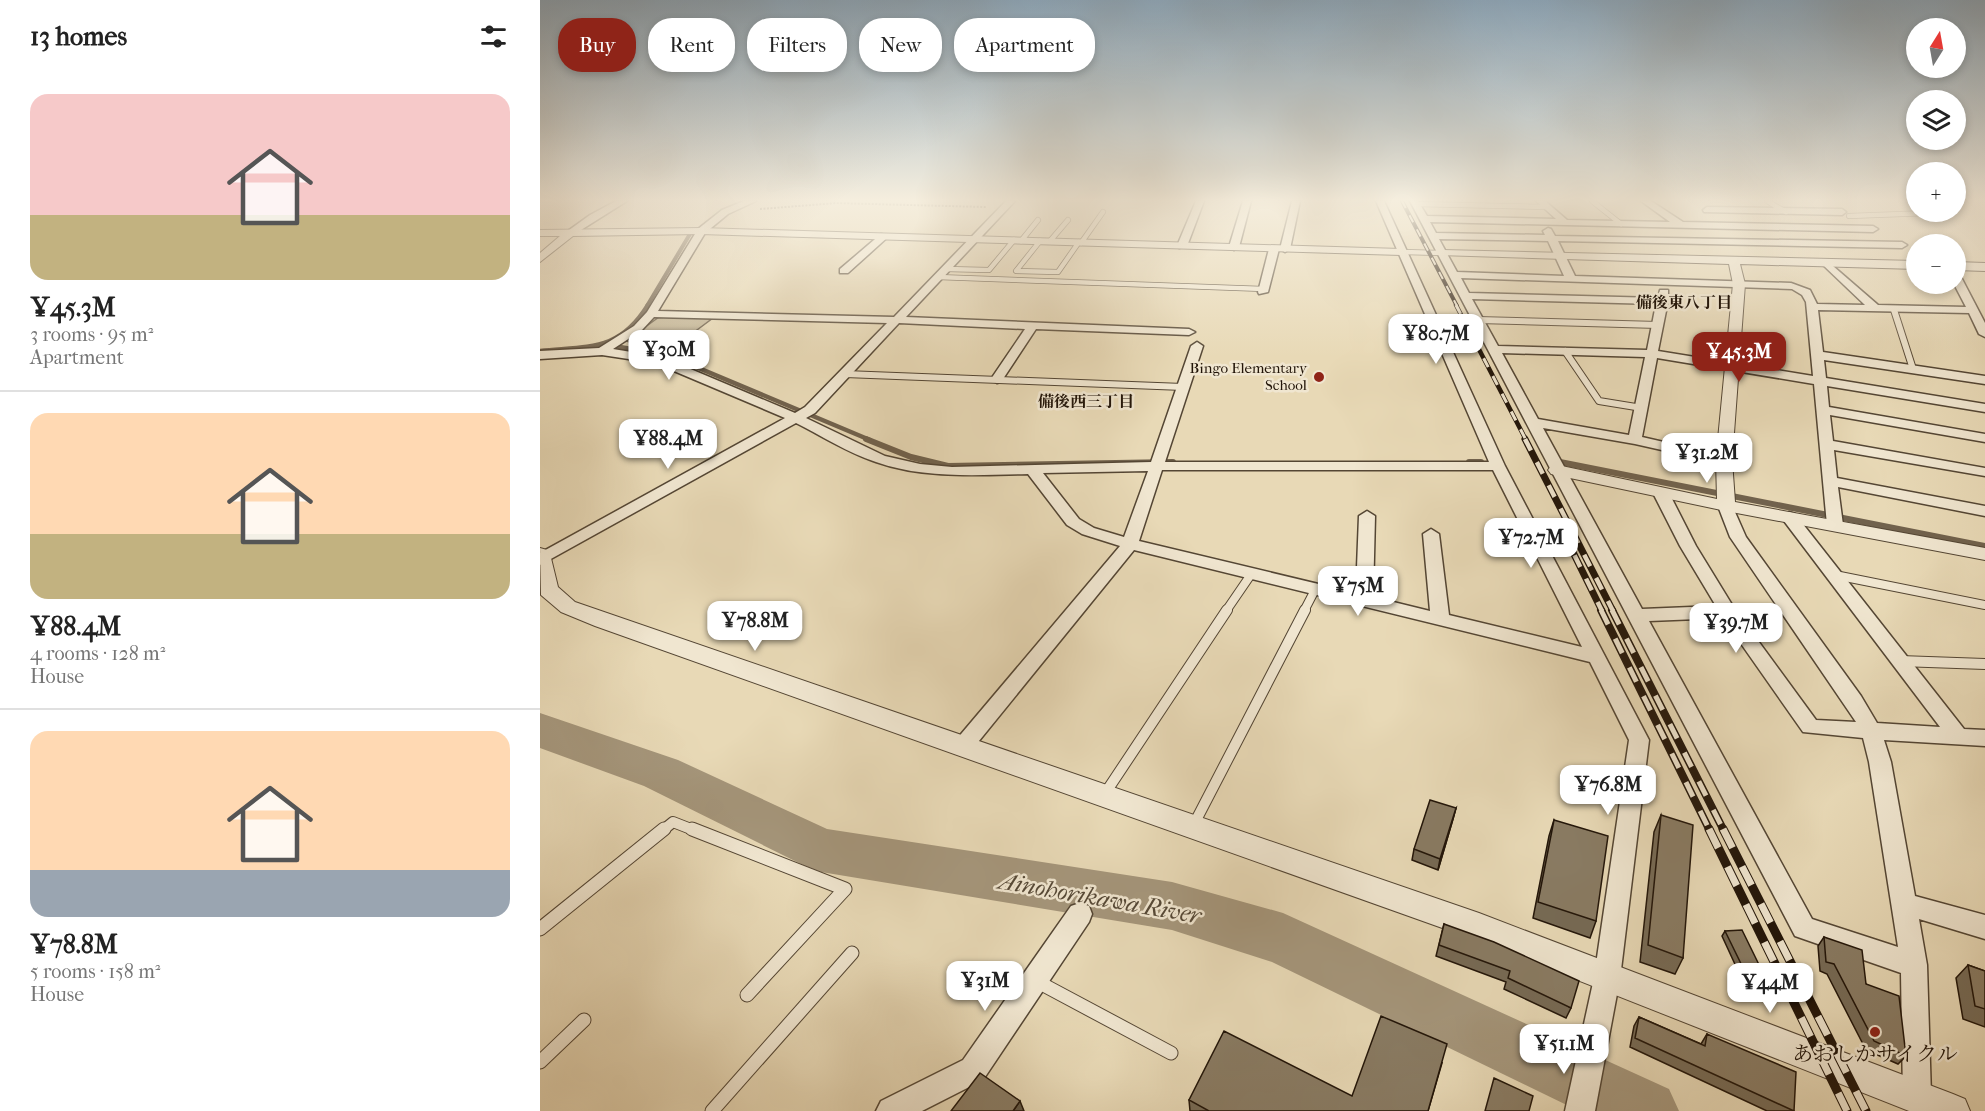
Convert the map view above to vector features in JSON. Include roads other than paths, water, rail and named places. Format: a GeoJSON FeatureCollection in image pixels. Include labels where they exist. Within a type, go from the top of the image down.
{"type":"FeatureCollection","features":[{"type":"Feature","properties":{"kind":"street"},"geometry":{"type":"LineString","coordinates":[[602,351],[638,328],[651,314],[688,253]]}},
{"type":"Feature","properties":{"kind":"street"},"geometry":{"type":"LineString","coordinates":[[844,271],[865,253]]}},
{"type":"Feature","properties":{"kind":"street"},"geometry":{"type":"LineString","coordinates":[[961,253],[810,410],[541,557],[548,590],[568,607],[603,621],[1479,927],[1953,1111]]}},
{"type":"Feature","properties":{"kind":"street"},"geometry":{"type":"LineString","coordinates":[[1264,291],[1279,253]]}},
{"type":"Feature","properties":{"kind":"street"},"geometry":{"type":"LineString","coordinates":[[1401,253],[1498,466],[1639,741],[1607,978],[1581,1108]]}},
{"type":"Feature","properties":{"kind":"street"},"geometry":{"type":"LineString","coordinates":[[1443,253],[1906,266]]}},
{"type":"Feature","properties":{"kind":"street"},"geometry":{"type":"LineString","coordinates":[[1443,253],[1557,470],[1804,928],[1914,965]]}},
{"type":"Feature","properties":{"kind":"street"},"geometry":{"type":"LineString","coordinates":[[1558,253],[1571,279]]}},
{"type":"Feature","properties":{"kind":"street"},"geometry":{"type":"LineString","coordinates":[[1721,253],[1734,261],[1739,284],[1730,366],[1724,460],[1726,506],[1738,537],[1854,701],[1872,733],[1880,762],[1914,965],[1917,1096]]}},
{"type":"Feature","properties":{"kind":"street"},"geometry":{"type":"LineString","coordinates":[[1826,263],[1876,309]]}},
{"type":"Feature","properties":{"kind":"street"},"geometry":{"type":"LineString","coordinates":[[1966,267],[1985,267]]}},
{"type":"Feature","properties":{"kind":"street"},"geometry":{"type":"LineString","coordinates":[[1455,275],[1791,286],[1803,289],[1810,295],[1812,307],[1835,525]]}},
{"type":"Feature","properties":{"kind":"street"},"geometry":{"type":"LineString","coordinates":[[1635,440],[1666,282]]}},
{"type":"Feature","properties":{"kind":"street"},"geometry":{"type":"LineString","coordinates":[[1965,294],[1985,334]]}},
{"type":"Feature","properties":{"kind":"street"},"geometry":{"type":"LineString","coordinates":[[1466,296],[1663,301]]}},
{"type":"Feature","properties":{"kind":"street"},"geometry":{"type":"LineString","coordinates":[[1812,307],[1974,310]]}},
{"type":"Feature","properties":{"kind":"street"},"geometry":{"type":"LineString","coordinates":[[651,314],[896,320],[1189,332]]}},
{"type":"Feature","properties":{"kind":"street"},"geometry":{"type":"LineString","coordinates":[[997,379],[1032,326]]}},
{"type":"Feature","properties":{"kind":"street"},"geometry":{"type":"LineString","coordinates":[[963,746],[1130,544],[1197,346]]}},
{"type":"Feature","properties":{"kind":"street"},"geometry":{"type":"LineString","coordinates":[[1494,349],[1652,354],[1985,408]]}},
{"type":"Feature","properties":{"kind":"street"},"geometry":{"type":"LineString","coordinates":[[540,355],[602,351],[658,360],[796,418],[880,459],[920,468],[952,471],[1156,466],[1498,466]]}},
{"type":"Feature","properties":{"kind":"street"},"geometry":{"type":"LineString","coordinates":[[1816,355],[1985,380]]}},
{"type":"Feature","properties":{"kind":"street"},"geometry":{"type":"LineString","coordinates":[[1822,410],[1985,438]]}},
{"type":"Feature","properties":{"kind":"street"},"geometry":{"type":"LineString","coordinates":[[1532,422],[1635,440],[1724,460]]}},
{"type":"Feature","properties":{"kind":"street"},"geometry":{"type":"LineString","coordinates":[[1826,444],[1985,472]]}},
{"type":"Feature","properties":{"kind":"street"},"geometry":{"type":"LineString","coordinates":[[1032,469],[1072,522],[1088,531],[1130,544],[1595,657]]}},
{"type":"Feature","properties":{"kind":"street"},"geometry":{"type":"LineString","coordinates":[[1557,470],[1726,506],[1985,554]]}},
{"type":"Feature","properties":{"kind":"street"},"geometry":{"type":"LineString","coordinates":[[1830,481],[1985,511]]}},
{"type":"Feature","properties":{"kind":"street"},"geometry":{"type":"LineString","coordinates":[[1661,493],[1688,546],[1728,612],[1810,727],[1872,733],[1985,738]]}},
{"type":"Feature","properties":{"kind":"street"},"geometry":{"type":"LineString","coordinates":[[1364,600],[1367,516]]}},
{"type":"Feature","properties":{"kind":"street"},"geometry":{"type":"LineString","coordinates":[[1789,517],[1959,737]]}},
{"type":"Feature","properties":{"kind":"street"},"geometry":{"type":"LineString","coordinates":[[1431,534],[1440,619]]}},
{"type":"Feature","properties":{"kind":"street"},"geometry":{"type":"LineString","coordinates":[[1635,615],[1728,612]]}},
{"type":"Feature","properties":{"kind":"street"},"geometry":{"type":"LineString","coordinates":[[1904,904],[1985,927]]}},
{"type":"Feature","properties":{"kind":"street"},"geometry":{"type":"LineString","coordinates":[[891,1111],[973,1070],[1080,914]]}},
{"type":"Feature","properties":{"kind":"lane"},"geometry":{"type":"LineString","coordinates":[[941,273],[989,270],[1006,253]]}},
{"type":"Feature","properties":{"kind":"lane"},"geometry":{"type":"LineString","coordinates":[[1034,253],[1016,271],[1058,272],[1072,253]]}},
{"type":"Feature","properties":{"kind":"lane"},"geometry":{"type":"LineString","coordinates":[[1437,253],[1443,253]]}},
{"type":"Feature","properties":{"kind":"lane"},"geometry":{"type":"LineString","coordinates":[[941,273],[1264,291]]}},
{"type":"Feature","properties":{"kind":"lane"},"geometry":{"type":"LineString","coordinates":[[1894,310],[1913,369]]}},
{"type":"Feature","properties":{"kind":"lane"},"geometry":{"type":"LineString","coordinates":[[1478,320],[1658,325]]}},
{"type":"Feature","properties":{"kind":"lane"},"geometry":{"type":"LineString","coordinates":[[1565,351],[1599,401],[1642,408]]}},
{"type":"Feature","properties":{"kind":"lane"},"geometry":{"type":"LineString","coordinates":[[845,374],[1183,387]]}},
{"type":"Feature","properties":{"kind":"lane"},"geometry":{"type":"LineString","coordinates":[[1104,795],[1251,573]]}},
{"type":"Feature","properties":{"kind":"lane"},"geometry":{"type":"LineString","coordinates":[[1832,574],[1985,605]]}},
{"type":"Feature","properties":{"kind":"lane"},"geometry":{"type":"LineString","coordinates":[[1193,827],[1316,588]]}},
{"type":"Feature","properties":{"kind":"lane"},"geometry":{"type":"LineString","coordinates":[[1900,661],[1985,664]]}},
{"type":"Feature","properties":{"kind":"lane"},"geometry":{"type":"LineString","coordinates":[[540,929],[673,822],[845,889],[747,995]]}},
{"type":"Feature","properties":{"kind":"lane"},"geometry":{"type":"LineString","coordinates":[[711,1111],[852,953]]}},
{"type":"Feature","properties":{"kind":"lane"},"geometry":{"type":"LineString","coordinates":[[1035,980],[1171,1053]]}},
{"type":"Feature","properties":{"kind":"lane"},"geometry":{"type":"LineString","coordinates":[[540,1062],[584,1020]]}},
{"type":"Feature","properties":{"kind":"waterway"},"geometry":{"type":"LineString","coordinates":[[647,306],[679,253]]}},
{"type":"Feature","properties":{"kind":"waterway"},"geometry":{"type":"LineString","coordinates":[[540,351],[588,347],[614,339],[626,331],[648,305]]}},
{"type":"Feature","properties":{"kind":"waterway"},"geometry":{"type":"LineString","coordinates":[[609,345],[670,356],[870,440]]}},
{"type":"Feature","properties":{"kind":"waterway"},"geometry":{"type":"LineString","coordinates":[[866,439],[911,457],[948,466],[1173,462]]}},
{"type":"Feature","properties":{"kind":"waterway"},"geometry":{"type":"LineString","coordinates":[[1469,462],[1481,462]]}},
{"type":"Feature","properties":{"kind":"waterway"},"geometry":{"type":"LineString","coordinates":[[1560,462],[1985,546]]}},
{"type":"Feature","properties":{"kind":"waterway","name":"Ainohorikawa River"},"geometry":{"type":"LineString","coordinates":[[540,730],[661,773],[821,850],[1172,906],[1283,939],[1647,1111]]}},
{"type":"Feature","properties":{"kind":"railway"},"geometry":{"type":"LineString","coordinates":[[1429,253],[1457,306]]}},
{"type":"Feature","properties":{"kind":"railway"},"geometry":{"type":"LineString","coordinates":[[1456,305],[1526,440]]}},
{"type":"Feature","properties":{"kind":"railway"},"geometry":{"type":"LineString","coordinates":[[1525,439],[1613,611]]}},
{"type":"Feature","properties":{"kind":"railway"},"geometry":{"type":"LineString","coordinates":[[1563,532],[1602,611]]}},
{"type":"Feature","properties":{"kind":"railway"},"geometry":{"type":"LineString","coordinates":[[1601,610],[1710,831]]}},
{"type":"Feature","properties":{"kind":"railway"},"geometry":{"type":"LineString","coordinates":[[1612,610],[1724,831]]}},
{"type":"Feature","properties":{"kind":"railway"},"geometry":{"type":"LineString","coordinates":[[1709,829],[1847,1111]]}},
{"type":"Feature","properties":{"kind":"railway"},"geometry":{"type":"LineString","coordinates":[[1723,829],[1866,1111]]}},
{"type":"Feature","properties":{"kind":"place","name":"Bingo Elementary School"},"geometry":{"type":"Point","coordinates":[1319,377]}},
{"type":"Feature","properties":{"kind":"place","name":"あおしかサイクル"},"geometry":{"type":"Point","coordinates":[1875,1032]}},
{"type":"Feature","properties":{"kind":"district","name":"備後東八丁目"},"geometry":{"type":"Point","coordinates":[1684,302]}},
{"type":"Feature","properties":{"kind":"district","name":"備後西三丁目"},"geometry":{"type":"Point","coordinates":[1086,401]}}]}
